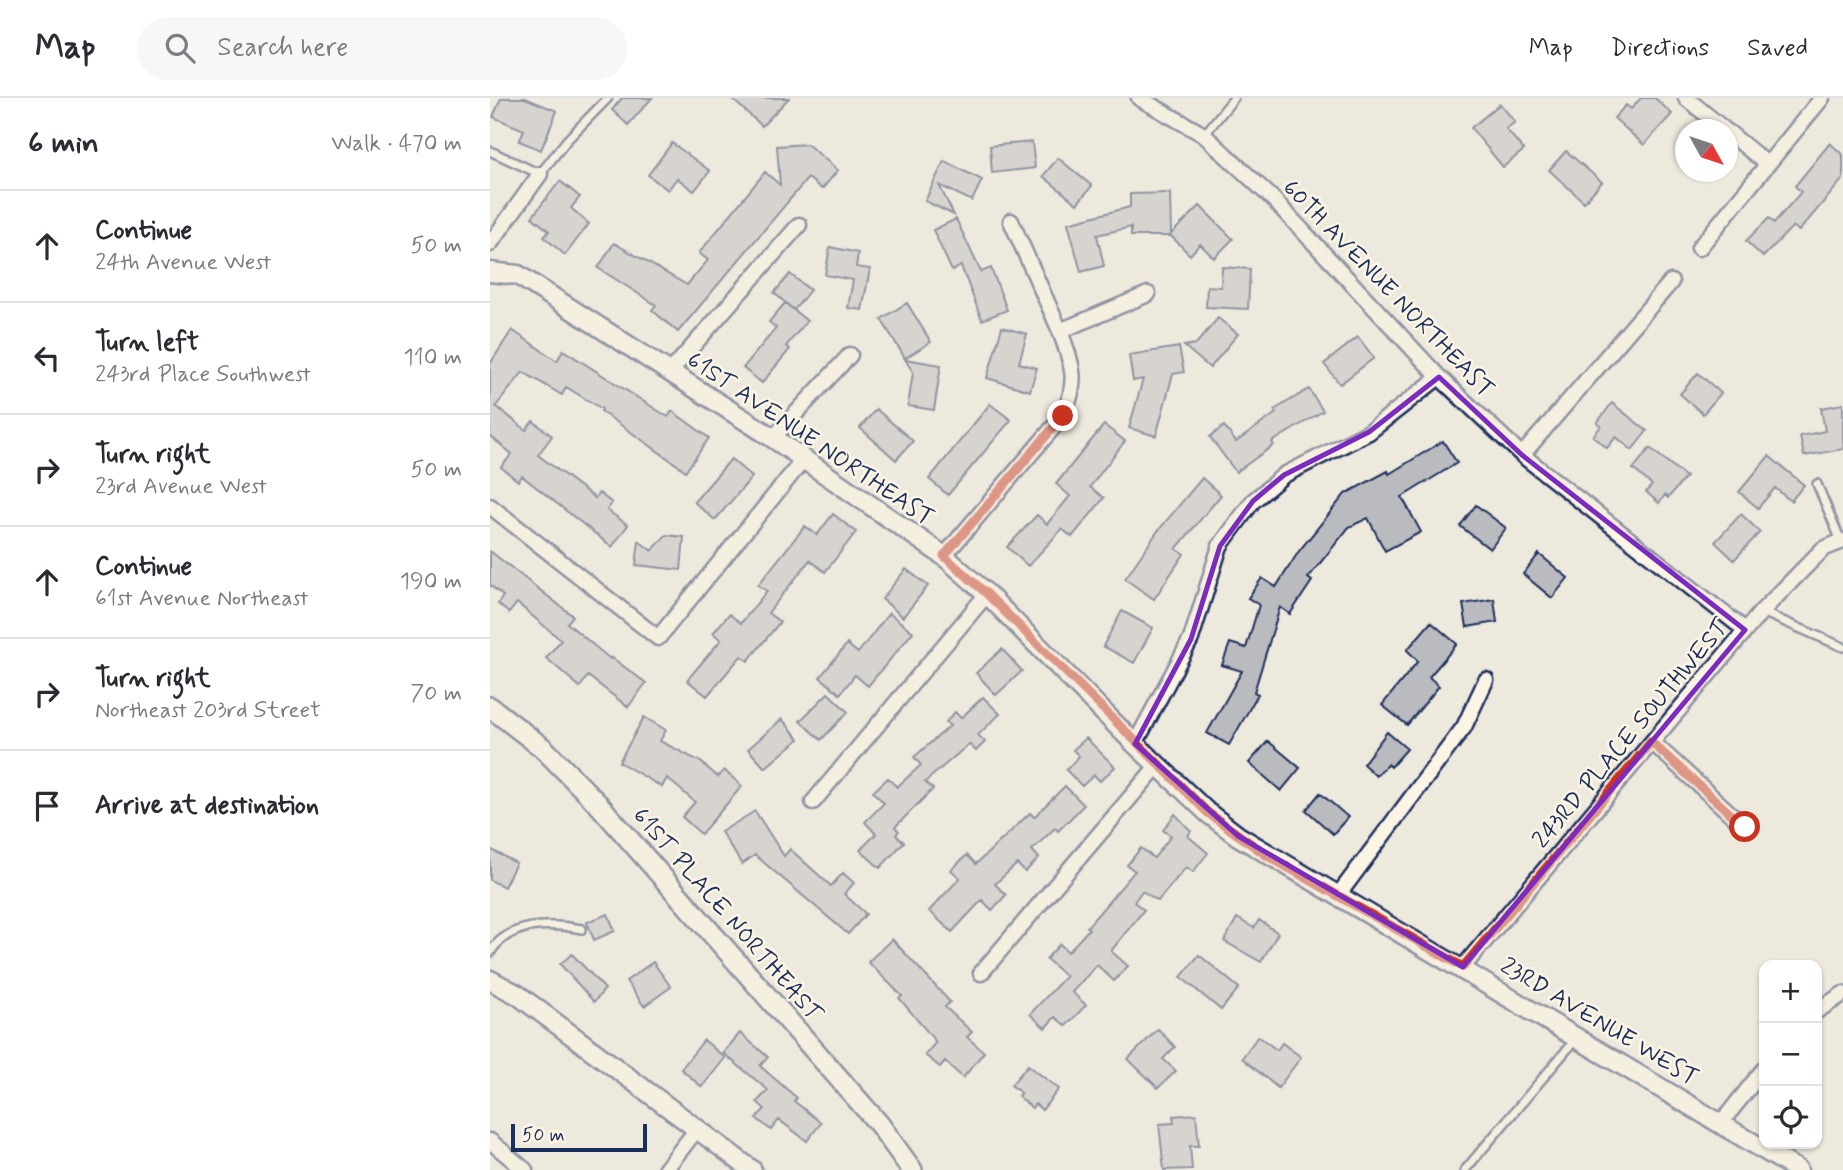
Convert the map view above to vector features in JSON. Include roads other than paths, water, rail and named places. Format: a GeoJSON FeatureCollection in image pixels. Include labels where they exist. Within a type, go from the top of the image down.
{"type":"FeatureCollection","features":[{"type":"Feature","properties":{"kind":"main road","name":"61ST PLACE NORTHEAST"},"geometry":{"type":"LineString","coordinates":[[490,707],[543,748],[600,806],[878,1124],[912,1170]]}},
{"type":"Feature","properties":{"kind":"street","name":"60TH AVENUE NORTHEAST"},"geometry":{"type":"LineString","coordinates":[[1139,98],[1204,135],[1272,198],[1439,377],[1522,455],[1600,519],[1745,630]]}},
{"type":"Feature","properties":{"kind":"street"},"geometry":{"type":"LineString","coordinates":[[1686,98],[1711,119]]}},
{"type":"Feature","properties":{"kind":"street"},"geometry":{"type":"LineString","coordinates":[[1699,248],[1822,98]]}},
{"type":"Feature","properties":{"kind":"street"},"geometry":{"type":"LineString","coordinates":[[1738,141],[1767,164]]}},
{"type":"Feature","properties":{"kind":"street"},"geometry":{"type":"LineString","coordinates":[[490,244],[540,174]]}},
{"type":"Feature","properties":{"kind":"street"},"geometry":{"type":"LineString","coordinates":[[944,556],[1063,416],[1073,394],[1074,369],[1011,221]]}},
{"type":"Feature","properties":{"kind":"street"},"geometry":{"type":"LineString","coordinates":[[670,372],[799,225]]}},
{"type":"Feature","properties":{"kind":"street","name":"61ST AVENUE NORTHEAST"},"geometry":{"type":"LineString","coordinates":[[490,272],[518,275],[773,438],[944,556],[987,594],[1135,744],[1208,813],[1266,855],[1339,894]]}},
{"type":"Feature","properties":{"kind":"street"},"geometry":{"type":"LineString","coordinates":[[1522,455],[1671,282]]}},
{"type":"Feature","properties":{"kind":"street"},"geometry":{"type":"LineString","coordinates":[[1060,331],[1148,294]]}},
{"type":"Feature","properties":{"kind":"street"},"geometry":{"type":"LineString","coordinates":[[773,438],[850,355]]}},
{"type":"Feature","properties":{"kind":"street"},"geometry":{"type":"LineString","coordinates":[[1135,744],[1191,639],[1220,546],[1253,501],[1284,475],[1369,432],[1439,377]]}},
{"type":"Feature","properties":{"kind":"street"},"geometry":{"type":"LineString","coordinates":[[490,506],[659,638],[804,459]]}},
{"type":"Feature","properties":{"kind":"street","name":"243RD PLACE SOUTHWEST"},"geometry":{"type":"LineString","coordinates":[[1463,967],[1745,630],[1823,549],[1842,542]]}},
{"type":"Feature","properties":{"kind":"street"},"geometry":{"type":"LineString","coordinates":[[813,802],[987,594]]}},
{"type":"Feature","properties":{"kind":"street"},"geometry":{"type":"LineString","coordinates":[[1339,894],[1464,727],[1486,680]]}},
{"type":"Feature","properties":{"kind":"street"},"geometry":{"type":"LineString","coordinates":[[1651,742],[1745,827]]}},
{"type":"Feature","properties":{"kind":"street"},"geometry":{"type":"LineString","coordinates":[[981,973],[1158,765]]}},
{"type":"Feature","properties":{"kind":"street","name":"23RD AVENUE WEST"},"geometry":{"type":"LineString","coordinates":[[1339,894],[1798,1170]]}},
{"type":"Feature","properties":{"kind":"street"},"geometry":{"type":"LineString","coordinates":[[490,979],[518,995],[752,1170]]}},
{"type":"Feature","properties":{"kind":"street"},"geometry":{"type":"LineString","coordinates":[[1822,1008],[1843,994]]}},
{"type":"Feature","properties":{"kind":"street"},"geometry":{"type":"LineString","coordinates":[[1721,1123],[1759,1075]]}},
{"type":"Feature","properties":{"kind":"street"},"geometry":{"type":"LineString","coordinates":[[665,1170],[697,1129]]}},
{"type":"Feature","properties":{"kind":"street"},"geometry":{"type":"LineString","coordinates":[[490,1141],[524,1170]]}},
{"type":"Feature","properties":{"kind":"lane"},"geometry":{"type":"LineString","coordinates":[[490,151],[540,174],[567,140],[608,98]]}},
{"type":"Feature","properties":{"kind":"lane"},"geometry":{"type":"LineString","coordinates":[[1204,135],[1234,98]]}},
{"type":"Feature","properties":{"kind":"lane"},"geometry":{"type":"LineString","coordinates":[[1816,484],[1842,542]]}},
{"type":"Feature","properties":{"kind":"lane"},"geometry":{"type":"LineString","coordinates":[[1762,612],[1843,648]]}},
{"type":"Feature","properties":{"kind":"lane"},"geometry":{"type":"LineString","coordinates":[[490,953],[508,933],[560,925],[582,929]]}},
{"type":"Feature","properties":{"kind":"lane"},"geometry":{"type":"LineString","coordinates":[[1465,1170],[1577,1037]]}}]}
